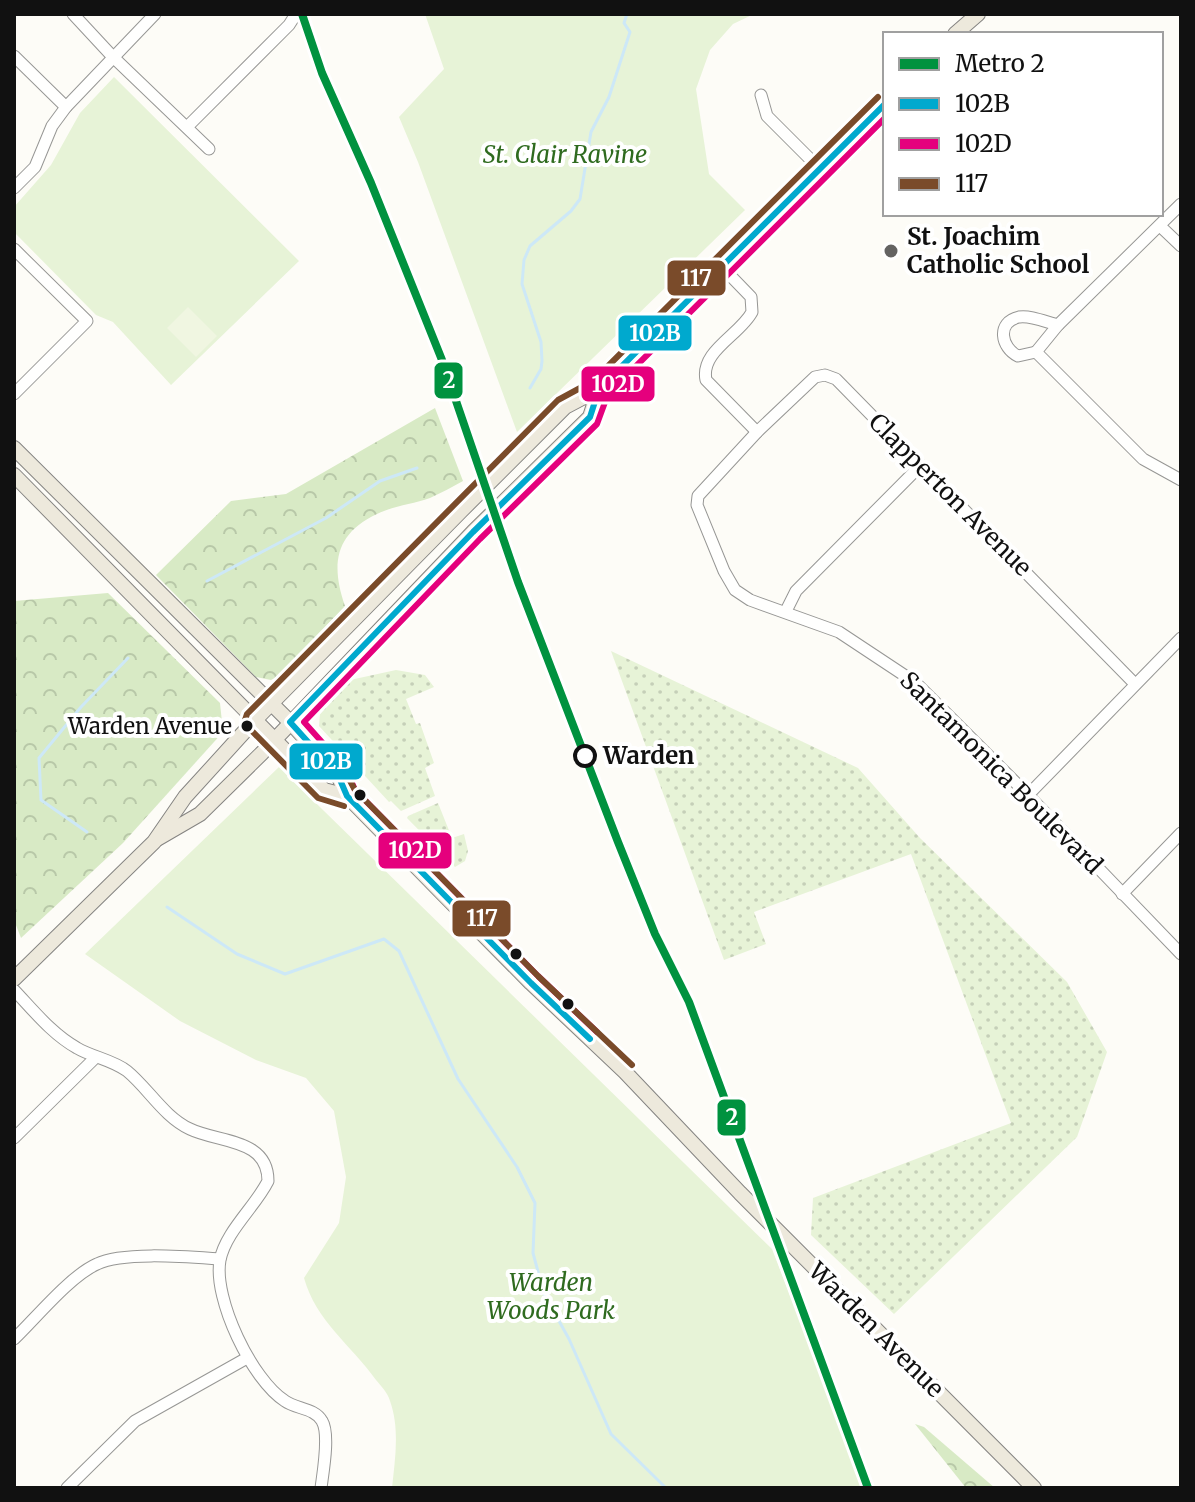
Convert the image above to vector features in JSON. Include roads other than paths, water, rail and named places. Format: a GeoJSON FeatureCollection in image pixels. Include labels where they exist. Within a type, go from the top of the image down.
{"type":"FeatureCollection","features":[{"type":"Feature","properties":{"kind":"main road"},"geometry":{"type":"LineString","coordinates":[[957,32],[978,14]]}},
{"type":"Feature","properties":{"kind":"main road"},"geometry":{"type":"LineString","coordinates":[[14,979],[154,842],[185,797],[255,720],[565,407],[599,389],[883,106]]}},
{"type":"Feature","properties":{"kind":"main road"},"geometry":{"type":"LineString","coordinates":[[154,842],[200,814],[274,739],[473,532],[590,417],[599,389]]}},
{"type":"Feature","properties":{"kind":"main road","name":"Warden Avenue"},"geometry":{"type":"LineString","coordinates":[[14,448],[290,722],[338,775],[347,796],[531,983],[625,1072],[749,1203],[1034,1488]]}},
{"type":"Feature","properties":{"kind":"main road","name":"Warden Avenue"},"geometry":{"type":"LineString","coordinates":[[14,475],[324,790],[347,796]]}},
{"type":"Feature","properties":{"kind":"street"},"geometry":{"type":"LineString","coordinates":[[73,14],[209,149]]}},
{"type":"Feature","properties":{"kind":"street"},"geometry":{"type":"LineString","coordinates":[[14,188],[35,167],[52,126],[66,107],[155,14]]}},
{"type":"Feature","properties":{"kind":"street"},"geometry":{"type":"LineString","coordinates":[[187,127],[293,19]]}},
{"type":"Feature","properties":{"kind":"street"},"geometry":{"type":"LineString","coordinates":[[16,61],[66,107]]}},
{"type":"Feature","properties":{"kind":"street"},"geometry":{"type":"LineString","coordinates":[[761,95],[767,116],[820,169]]}},
{"type":"Feature","properties":{"kind":"street"},"geometry":{"type":"LineString","coordinates":[[1058,325],[1024,316],[1011,320],[1003,337],[1007,349],[1018,356],[1036,352],[1058,325],[1181,204]]}},
{"type":"Feature","properties":{"kind":"street"},"geometry":{"type":"LineString","coordinates":[[1160,226],[1181,246]]}},
{"type":"Feature","properties":{"kind":"street"},"geometry":{"type":"LineString","coordinates":[[14,249],[87,321],[14,394]]}},
{"type":"Feature","properties":{"kind":"street"},"geometry":{"type":"LineString","coordinates":[[721,266],[751,297],[752,312],[708,361],[706,380],[757,432]]}},
{"type":"Feature","properties":{"kind":"street"},"geometry":{"type":"LineString","coordinates":[[1036,352],[1143,459],[1181,480]]}},
{"type":"Feature","properties":{"kind":"street","name":"Clapperton Avenue"},"geometry":{"type":"LineString","coordinates":[[757,432],[815,377],[825,375],[836,379],[1135,684]]}},
{"type":"Feature","properties":{"kind":"street","name":"Santamonica Boulevard"},"geometry":{"type":"LineString","coordinates":[[757,432],[698,496],[697,505],[735,590],[750,600],[839,632],[916,683],[1181,954]]}},
{"type":"Feature","properties":{"kind":"street"},"geometry":{"type":"LineString","coordinates":[[786,611],[796,591],[920,466]]}},
{"type":"Feature","properties":{"kind":"street"},"geometry":{"type":"LineString","coordinates":[[1028,795],[1181,638]]}},
{"type":"Feature","properties":{"kind":"street"},"geometry":{"type":"LineString","coordinates":[[1122,894],[1181,833]]}},
{"type":"Feature","properties":{"kind":"street"},"geometry":{"type":"LineString","coordinates":[[14,990],[50,1029],[95,1058],[124,1069],[171,1116],[189,1129],[249,1147],[264,1160],[268,1181],[230,1237],[220,1259],[223,1293],[247,1358],[270,1389],[287,1403],[317,1414],[324,1423],[321,1488]]}},
{"type":"Feature","properties":{"kind":"street"},"geometry":{"type":"LineString","coordinates":[[14,1138],[95,1058]]}},
{"type":"Feature","properties":{"kind":"street"},"geometry":{"type":"LineString","coordinates":[[14,1339],[79,1276],[97,1264],[135,1257],[220,1259]]}},
{"type":"Feature","properties":{"kind":"street"},"geometry":{"type":"LineString","coordinates":[[67,1488],[135,1421],[247,1358]]}},
{"type":"Feature","properties":{"kind":"waterway"},"geometry":{"type":"LineString","coordinates":[[530,388],[542,361],[541,342],[522,284],[524,260],[530,246],[571,211],[580,199],[591,132],[609,97],[630,32],[624,23],[627,14]]}},
{"type":"Feature","properties":{"kind":"waterway"},"geometry":{"type":"LineString","coordinates":[[207,581],[326,518],[380,481],[417,468]]}},
{"type":"Feature","properties":{"kind":"waterway"},"geometry":{"type":"LineString","coordinates":[[87,832],[41,800],[39,758],[81,707],[128,658]]}},
{"type":"Feature","properties":{"kind":"waterway"},"geometry":{"type":"LineString","coordinates":[[167,907],[237,954],[285,974],[384,939],[399,951],[458,1079],[517,1167],[535,1203],[533,1253],[544,1294],[569,1339],[611,1434],[666,1488]]}},
{"type":"Feature","properties":{"kind":"metro line","name":"2"},"geometry":{"type":"LineString","coordinates":[[302,14],[322,73],[371,183],[442,360],[518,582],[618,842],[655,934],[689,1002],[868,1488]]}},
{"type":"Feature","properties":{"kind":"place","name":"St. Joachim Catholic School"},"geometry":{"type":"Point","coordinates":[891,251]}},
{"type":"Feature","properties":{"kind":"place","name":"Warden Avenue"},"geometry":{"type":"Point","coordinates":[247,726]}},
{"type":"Feature","properties":{"kind":"place","name":"Warden"},"geometry":{"type":"Point","coordinates":[585,756]}},
{"type":"Feature","properties":{"kind":"park label","name":"St. Clair Ravine"},"geometry":{"type":"Point","coordinates":[565,155]}},
{"type":"Feature","properties":{"kind":"park label","name":"Warden Woods Park"},"geometry":{"type":"Point","coordinates":[551,1297]}}]}
